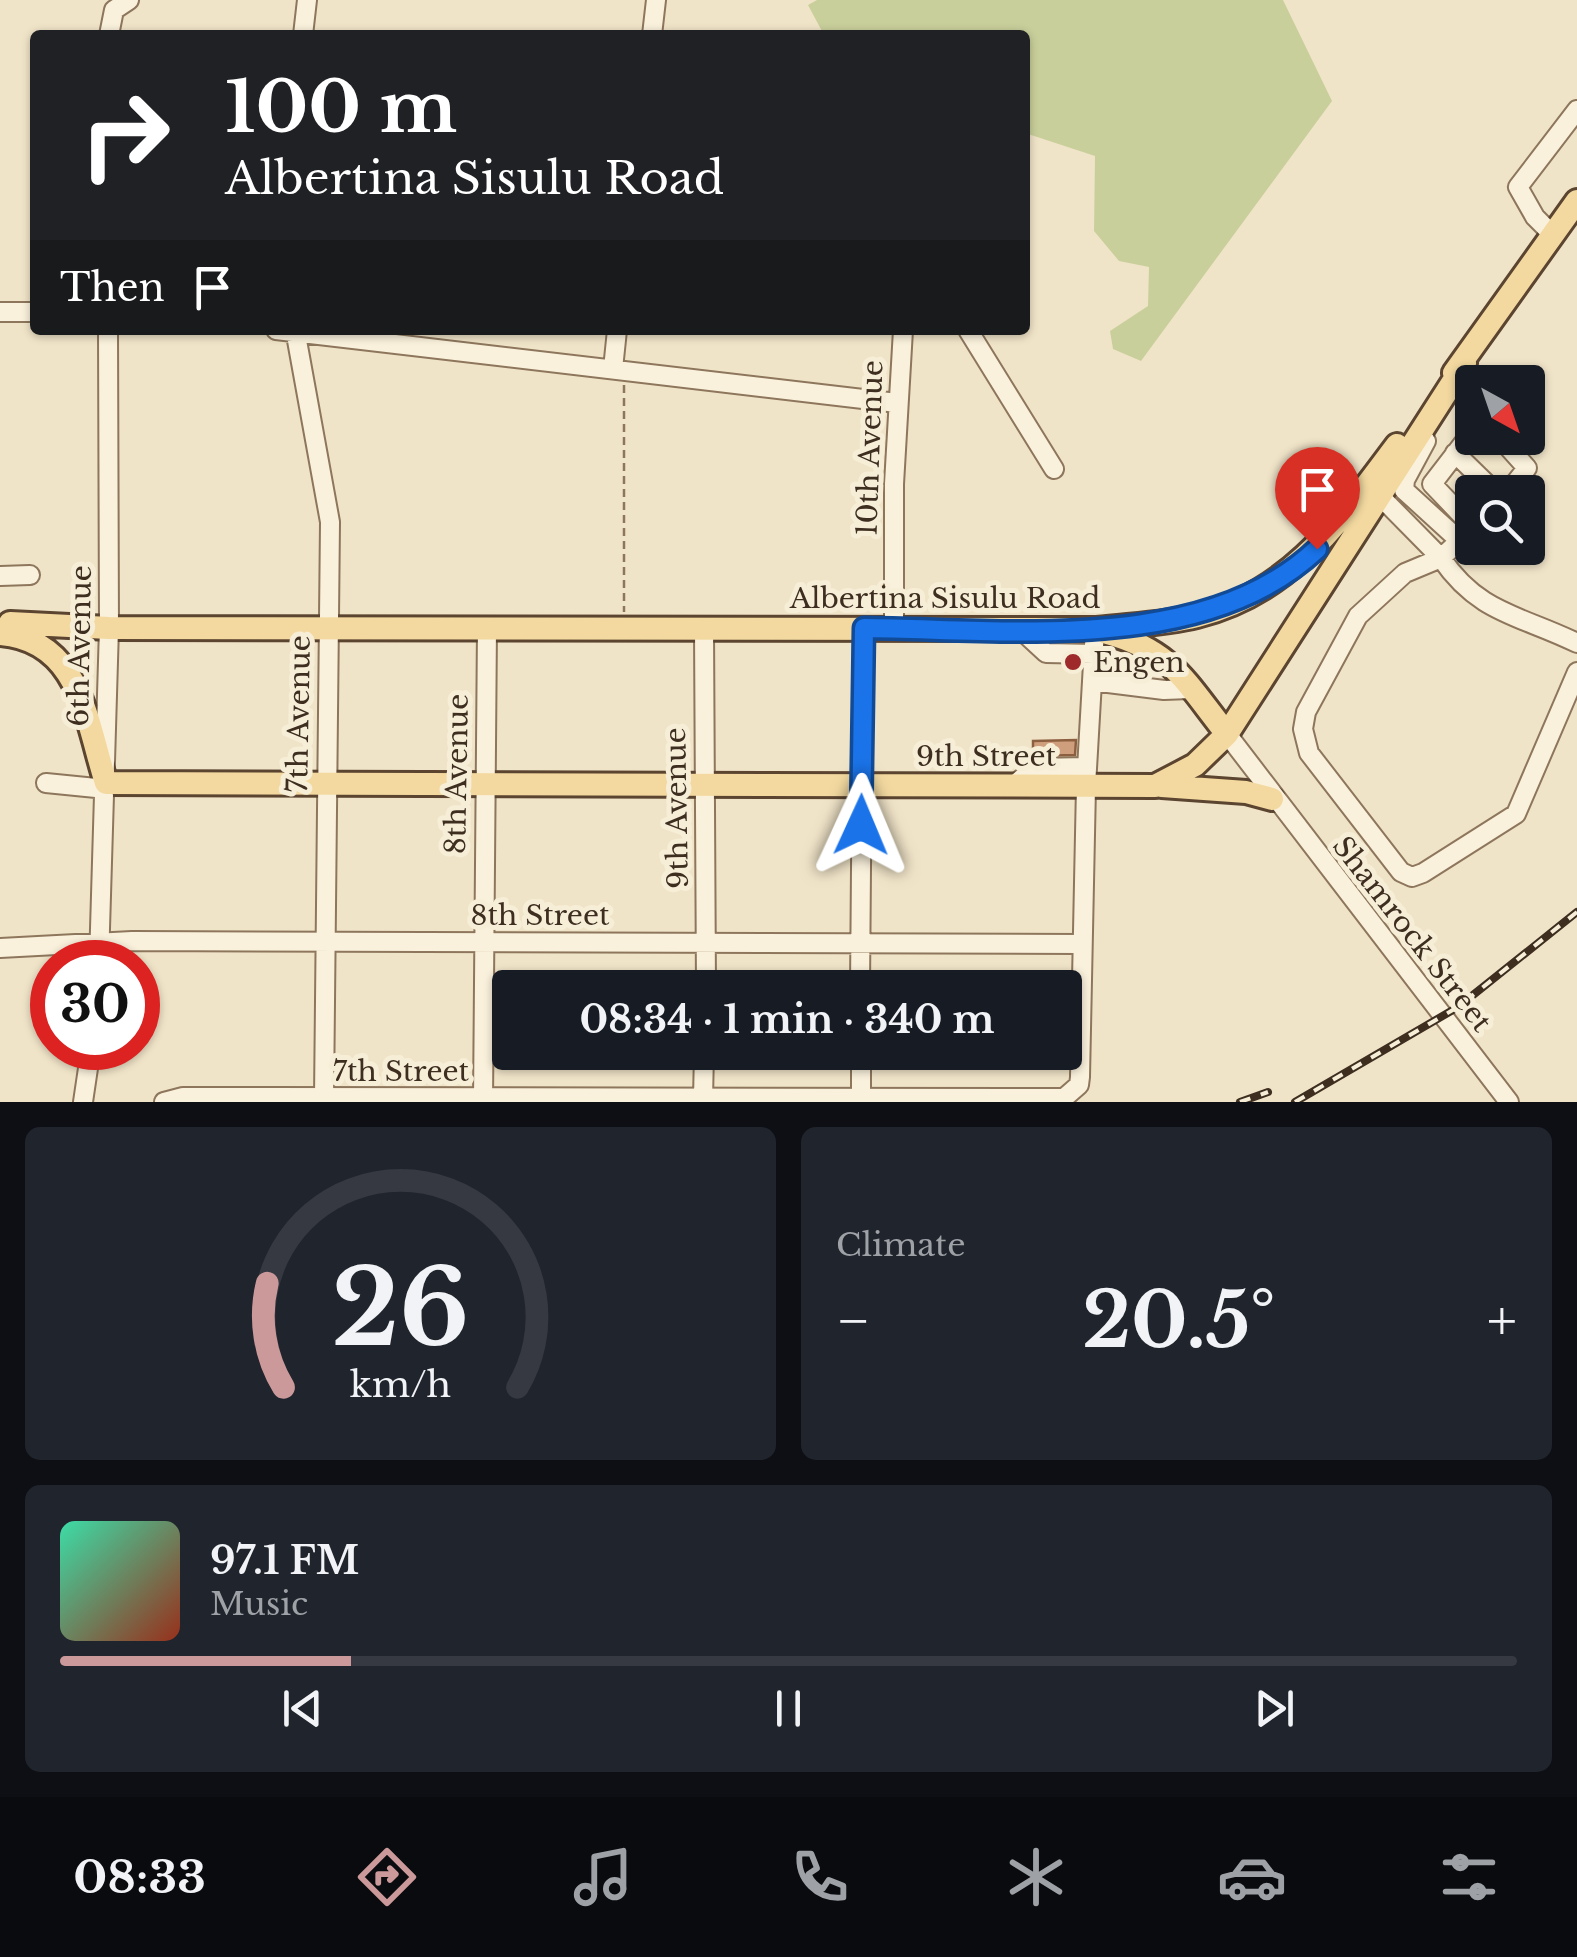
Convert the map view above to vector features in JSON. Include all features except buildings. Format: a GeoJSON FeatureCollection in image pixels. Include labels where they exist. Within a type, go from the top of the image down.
{"type":"FeatureCollection","features":[{"type":"Feature","properties":{"kind":"main road","name":"Albertina Sisulu Road"},"geometry":{"type":"LineString","coordinates":[[0,623],[109,628],[1096,629],[1201,615],[1262,590],[1317,549],[1373,489],[1568,220]]}},
{"type":"Feature","properties":{"kind":"main road"},"geometry":{"type":"LineString","coordinates":[[1156,786],[1195,765],[1226,734],[1373,489]]}},
{"type":"Feature","properties":{"kind":"main road"},"geometry":{"type":"LineString","coordinates":[[1096,629],[1150,647],[1226,734]]}},
{"type":"Feature","properties":{"kind":"main road"},"geometry":{"type":"LineString","coordinates":[[0,634],[45,646],[66,668],[106,786]]}},
{"type":"Feature","properties":{"kind":"main road","name":"9th Street"},"geometry":{"type":"LineString","coordinates":[[106,786],[326,782],[1014,786],[1087,777],[1246,792],[1272,799]]}},
{"type":"Feature","properties":{"kind":"street"},"geometry":{"type":"LineString","coordinates":[[110,30],[114,10],[129,0]]}},
{"type":"Feature","properties":{"kind":"street"},"geometry":{"type":"LineString","coordinates":[[305,30],[308,0]]}},
{"type":"Feature","properties":{"kind":"street"},"geometry":{"type":"LineString","coordinates":[[653,30],[656,0]]}},
{"type":"Feature","properties":{"kind":"street"},"geometry":{"type":"LineString","coordinates":[[1568,220],[1535,217],[1518,187],[1577,110]]}},
{"type":"Feature","properties":{"kind":"street"},"geometry":{"type":"LineString","coordinates":[[0,312],[30,312]]}},
{"type":"Feature","properties":{"kind":"street","name":"6th Avenue"},"geometry":{"type":"LineString","coordinates":[[101,940],[109,628],[108,335]]}},
{"type":"Feature","properties":{"kind":"street"},"geometry":{"type":"LineString","coordinates":[[296,335],[897,403]]}},
{"type":"Feature","properties":{"kind":"street","name":"7th Avenue"},"geometry":{"type":"LineString","coordinates":[[296,335],[328,502],[324,1098]]}},
{"type":"Feature","properties":{"kind":"street"},"geometry":{"type":"LineString","coordinates":[[617,335],[618,370]]}},
{"type":"Feature","properties":{"kind":"street","name":"10th Avenue"},"geometry":{"type":"LineString","coordinates":[[894,628],[897,403],[903,335]]}},
{"type":"Feature","properties":{"kind":"street"},"geometry":{"type":"LineString","coordinates":[[971,335],[1054,470]]}},
{"type":"Feature","properties":{"kind":"street"},"geometry":{"type":"LineString","coordinates":[[1455,524],[1407,496],[1404,485],[1468,360]]}},
{"type":"Feature","properties":{"kind":"street"},"geometry":{"type":"LineString","coordinates":[[1455,453],[1432,484],[1455,515]]}},
{"type":"Feature","properties":{"kind":"street"},"geometry":{"type":"LineString","coordinates":[[1457,455],[1478,475]]}},
{"type":"Feature","properties":{"kind":"street"},"geometry":{"type":"LineString","coordinates":[[1516,455],[1528,468],[1522,475]]}},
{"type":"Feature","properties":{"kind":"street"},"geometry":{"type":"LineString","coordinates":[[1373,489],[1467,591],[1489,607],[1577,643]]}},
{"type":"Feature","properties":{"kind":"street"},"geometry":{"type":"LineString","coordinates":[[1455,544],[1440,558],[1420,564],[1364,608],[1304,718],[1309,753],[1401,872],[1412,876],[1423,873],[1516,814],[1577,672]]}},
{"type":"Feature","properties":{"kind":"street"},"geometry":{"type":"LineString","coordinates":[[0,576],[30,575]]}},
{"type":"Feature","properties":{"kind":"street","name":"8th Avenue"},"geometry":{"type":"LineString","coordinates":[[484,1100],[487,627]]}},
{"type":"Feature","properties":{"kind":"street","name":"9th Avenue"},"geometry":{"type":"LineString","coordinates":[[704,628],[702,786],[706,970]]}},
{"type":"Feature","properties":{"kind":"street"},"geometry":{"type":"LineString","coordinates":[[860,970],[864,628]]}},
{"type":"Feature","properties":{"kind":"street"},"geometry":{"type":"LineString","coordinates":[[1019,628],[1046,652],[1094,654]]}},
{"type":"Feature","properties":{"kind":"street"},"geometry":{"type":"LineString","coordinates":[[1039,1101],[1064,1098],[1079,1085],[1087,777],[1096,629]]}},
{"type":"Feature","properties":{"kind":"street"},"geometry":{"type":"LineString","coordinates":[[1092,680],[1164,690],[1190,689]]}},
{"type":"Feature","properties":{"kind":"street","name":"Shamrock Street"},"geometry":{"type":"LineString","coordinates":[[1226,734],[1272,799],[1509,1102]]}},
{"type":"Feature","properties":{"kind":"street"},"geometry":{"type":"LineString","coordinates":[[46,784],[106,786]]}},
{"type":"Feature","properties":{"kind":"street","name":"8th Street"},"geometry":{"type":"LineString","coordinates":[[160,941],[1081,944]]}},
{"type":"Feature","properties":{"kind":"street","name":"8th Street"},"geometry":{"type":"LineString","coordinates":[[0,948],[30,946]]}},
{"type":"Feature","properties":{"kind":"street"},"geometry":{"type":"LineString","coordinates":[[83,1102],[88,1070]]}},
{"type":"Feature","properties":{"kind":"street"},"geometry":{"type":"LineString","coordinates":[[703,1099],[704,1070]]}},
{"type":"Feature","properties":{"kind":"street"},"geometry":{"type":"LineString","coordinates":[[860,1070],[861,1100]]}},
{"type":"Feature","properties":{"kind":"street","name":"7th Street"},"geometry":{"type":"LineString","coordinates":[[174,1100],[1039,1101]]}},
{"type":"Feature","properties":{"kind":"path"},"geometry":{"type":"LineString","coordinates":[[618,370],[624,629]]}},
{"type":"Feature","properties":{"kind":"green space"},"geometry":{"type":"Polygon","coordinates":[[[817,0],[1283,0],[1332,101],[1141,361],[1113,349],[1110,331],[1148,306],[1149,267],[1119,261],[1094,231],[1095,156],[1030,135],[1030,30],[821,30],[808,5],[817,0]]]}},
{"type":"Feature","properties":{"kind":"railway"},"geometry":{"type":"LineString","coordinates":[[1295,1102],[1458,1007],[1577,912]]}},
{"type":"Feature","properties":{"kind":"railway"},"geometry":{"type":"LineString","coordinates":[[1240,1102],[1268,1092]]}},
{"type":"Feature","properties":{"kind":"place","name":"Engen"},"geometry":{"type":"Point","coordinates":[1073,662]}},
{"type":"Feature","properties":{"kind":"route"},"geometry":{"type":"LineString","coordinates":[[861,825],[864,628],[1098,629],[1182,619],[1217,610],[1262,590],[1317,549]]}}]}
